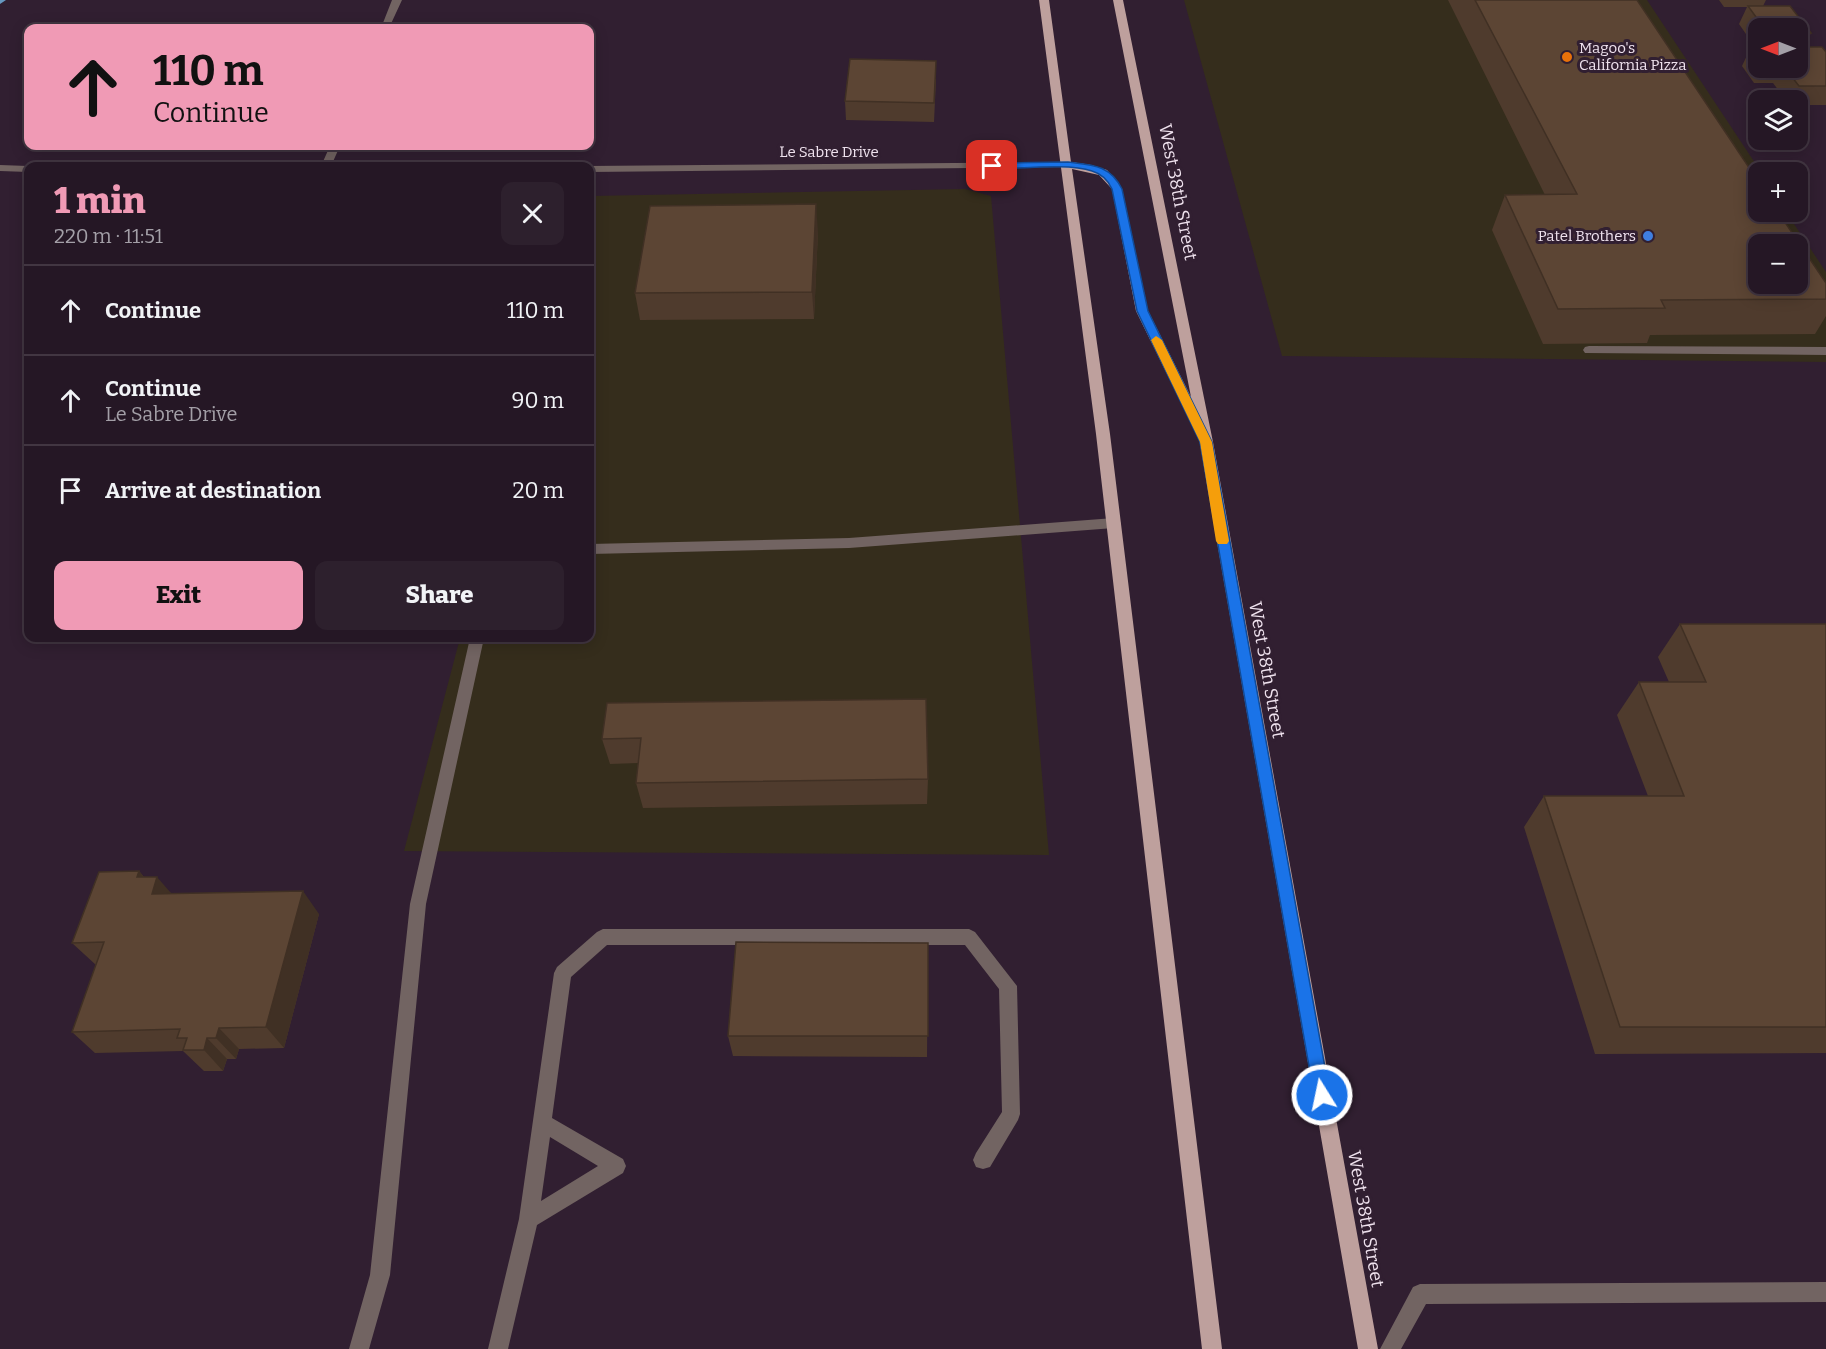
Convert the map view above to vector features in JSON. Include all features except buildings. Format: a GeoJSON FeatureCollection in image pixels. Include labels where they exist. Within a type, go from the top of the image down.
{"type":"FeatureCollection","features":[{"type":"Feature","properties":{"kind":"main road"},"geometry":{"type":"LineString","coordinates":[[1044,0],[1068,165],[1114,522],[1212,1349]]}},
{"type":"Feature","properties":{"kind":"main road","name":"West 38th Street"},"geometry":{"type":"LineString","coordinates":[[1118,0],[1206,442],[1368,1349]]}},
{"type":"Feature","properties":{"kind":"main road"},"geometry":{"type":"LineString","coordinates":[[1068,165],[1095,168],[1112,178],[1117,189],[1142,311],[1206,442]]}},
{"type":"Feature","properties":{"kind":"street"},"geometry":{"type":"LineString","coordinates":[[387,24],[398,0]]}},
{"type":"Feature","properties":{"kind":"street","name":"Le Sabre Drive"},"geometry":{"type":"LineString","coordinates":[[594,169],[1068,165]]}},
{"type":"Feature","properties":{"kind":"street"},"geometry":{"type":"LineString","coordinates":[[0,168],[24,169]]}},
{"type":"Feature","properties":{"kind":"street"},"geometry":{"type":"LineString","coordinates":[[1589,350],[1826,351]]}},
{"type":"Feature","properties":{"kind":"street"},"geometry":{"type":"LineString","coordinates":[[594,549],[849,543],[1114,522]]}},
{"type":"Feature","properties":{"kind":"street"},"geometry":{"type":"LineString","coordinates":[[360,1349],[380,1275],[418,904],[476,642]]}},
{"type":"Feature","properties":{"kind":"street"},"geometry":{"type":"LineString","coordinates":[[498,1349],[529,1219],[563,973],[603,937],[969,937],[1008,986],[1011,1114],[983,1160]]}},
{"type":"Feature","properties":{"kind":"street"},"geometry":{"type":"LineString","coordinates":[[529,1219],[616,1166],[542,1122]]}},
{"type":"Feature","properties":{"kind":"street"},"geometry":{"type":"LineString","coordinates":[[1390,1349],[1420,1294],[1826,1292]]}},
{"type":"Feature","properties":{"kind":"shaded area"},"geometry":{"type":"Polygon","coordinates":[[[1184,0],[1647,0],[1754,162],[1748,162],[1748,222],[1793,222],[1801,234],[1748,234],[1748,294],[1808,294],[1808,245],[1826,272],[1826,362],[1282,356],[1184,0]]]}},
{"type":"Feature","properties":{"kind":"shaded area"},"geometry":{"type":"Polygon","coordinates":[[[965,189],[991,196],[1049,855],[404,851],[459,642],[594,642],[594,196],[965,189]]]}},
{"type":"Feature","properties":{"kind":"slow traffic"},"geometry":{"type":"LineString","coordinates":[[1156,340],[1206,442],[1222,541]]}},
{"type":"Feature","properties":{"kind":"place","name":"Magoo's California Pizza"},"geometry":{"type":"Point","coordinates":[1567,57]}},
{"type":"Feature","properties":{"kind":"place","name":"Patel Brothers"},"geometry":{"type":"Point","coordinates":[1648,236]}},
{"type":"Feature","properties":{"kind":"route"},"geometry":{"type":"LineString","coordinates":[[992,166],[1068,165],[1095,168],[1112,178],[1117,189],[1142,311],[1206,442],[1322,1095]]}}]}
